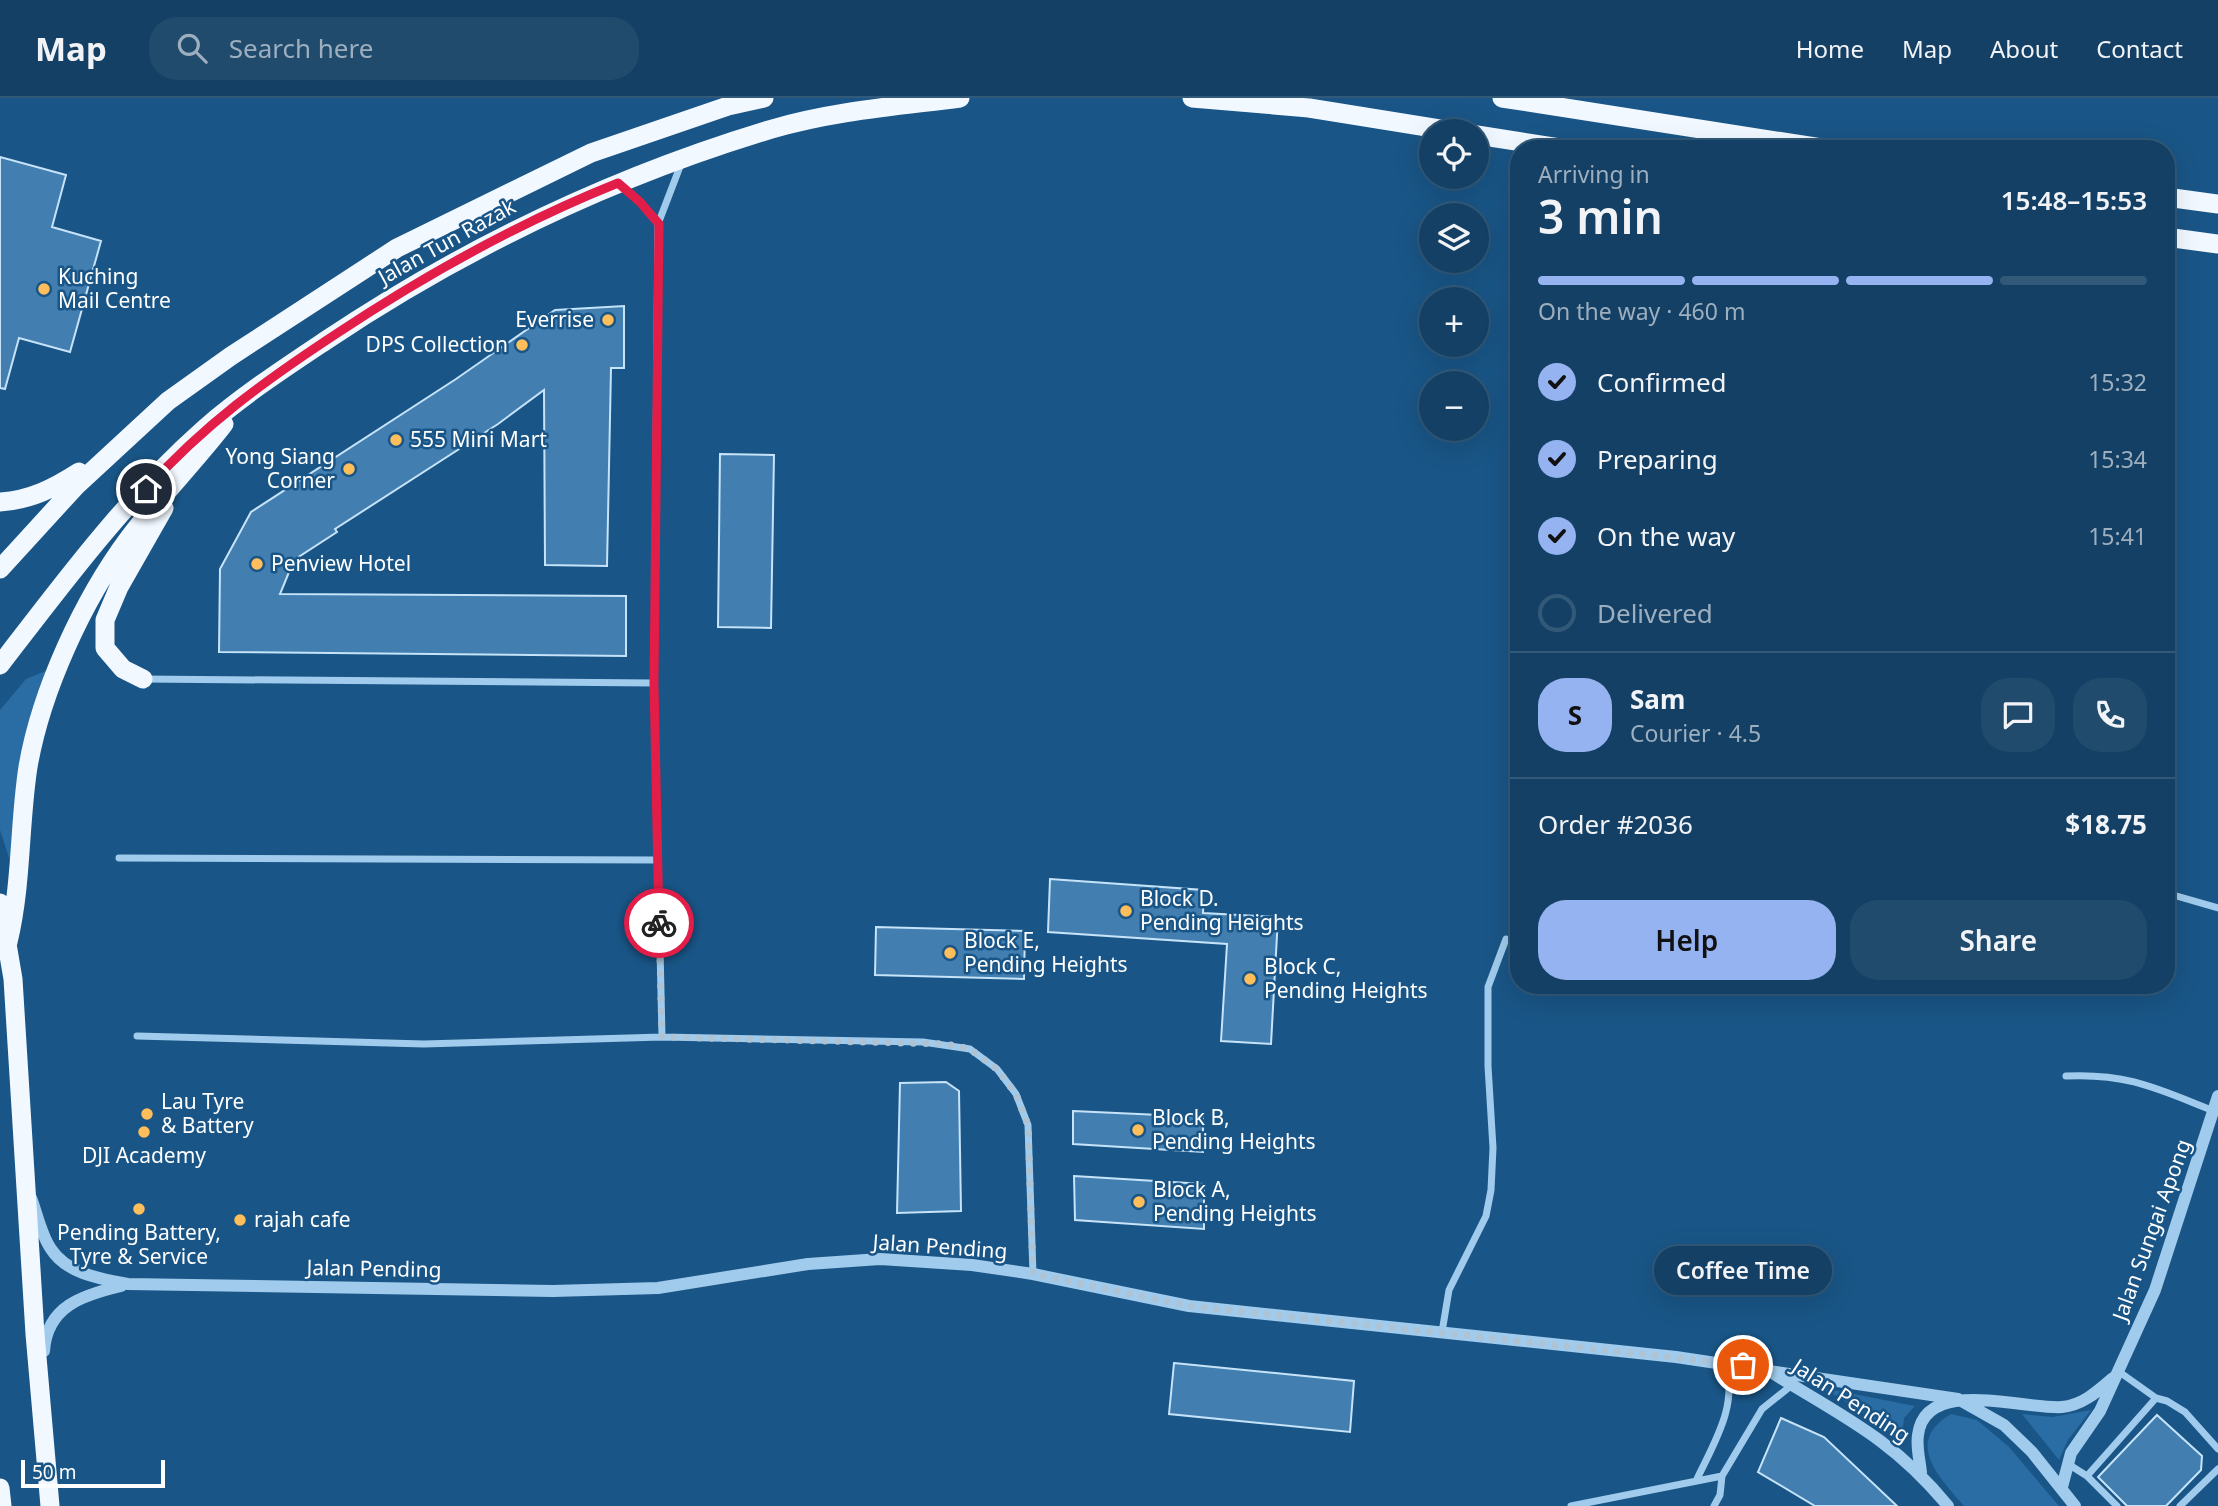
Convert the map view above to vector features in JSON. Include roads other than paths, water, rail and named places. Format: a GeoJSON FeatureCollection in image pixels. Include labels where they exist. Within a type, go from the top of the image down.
{"type":"FeatureCollection","features":[{"type":"Feature","properties":{"kind":"highway","name":"Jalan Tun Razak"},"geometry":{"type":"LineString","coordinates":[[0,569],[33,530],[168,401],[231,356],[397,248],[591,153],[726,102],[764,98]]}},
{"type":"Feature","properties":{"kind":"highway","name":"Jalan Tun Razak"},"geometry":{"type":"LineString","coordinates":[[0,665],[75,567],[202,431],[249,392],[402,290],[526,224],[618,183],[683,160],[774,129],[855,111],[960,98]]}},
{"type":"Feature","properties":{"kind":"highway"},"geometry":{"type":"LineString","coordinates":[[1192,98],[1309,108],[1419,126]]}},
{"type":"Feature","properties":{"kind":"highway"},"geometry":{"type":"LineString","coordinates":[[1502,98],[1770,140]]}},
{"type":"Feature","properties":{"kind":"highway"},"geometry":{"type":"LineString","coordinates":[[1489,137],[1510,140]]}},
{"type":"Feature","properties":{"kind":"highway"},"geometry":{"type":"LineString","coordinates":[[2175,198],[2218,204]]}},
{"type":"Feature","properties":{"kind":"highway"},"geometry":{"type":"LineString","coordinates":[[2175,238],[2218,244]]}},
{"type":"Feature","properties":{"kind":"highway"},"geometry":{"type":"LineString","coordinates":[[8,942],[16,906],[29,766],[49,695],[87,605],[129,538],[249,392]]}},
{"type":"Feature","properties":{"kind":"highway"},"geometry":{"type":"LineString","coordinates":[[0,502],[17,501],[50,491],[120,445]]}},
{"type":"Feature","properties":{"kind":"highway"},"geometry":{"type":"LineString","coordinates":[[143,679],[123,669],[105,648],[105,620],[119,587],[152,533],[175,485]]}},
{"type":"Feature","properties":{"kind":"highway"},"geometry":{"type":"LineString","coordinates":[[0,903],[13,979],[29,1190],[35,1334],[50,1506]]}},
{"type":"Feature","properties":{"kind":"highway"},"geometry":{"type":"LineString","coordinates":[[0,1488],[2,1506]]}},
{"type":"Feature","properties":{"kind":"street"},"geometry":{"type":"LineString","coordinates":[[662,1037],[654,683],[659,224],[683,160]]}},
{"type":"Feature","properties":{"kind":"street"},"geometry":{"type":"LineString","coordinates":[[618,183],[640,202],[659,224]]}},
{"type":"Feature","properties":{"kind":"street"},"geometry":{"type":"LineString","coordinates":[[143,679],[654,683]]}},
{"type":"Feature","properties":{"kind":"street"},"geometry":{"type":"LineString","coordinates":[[119,858],[658,860]]}},
{"type":"Feature","properties":{"kind":"street"},"geometry":{"type":"LineString","coordinates":[[2175,896],[2218,908]]}},
{"type":"Feature","properties":{"kind":"street"},"geometry":{"type":"LineString","coordinates":[[1442,1332],[1449,1290],[1486,1216],[1491,1190],[1493,1148],[1488,1066],[1488,987],[1506,939]]}},
{"type":"Feature","properties":{"kind":"street"},"geometry":{"type":"LineString","coordinates":[[137,1036],[425,1044],[662,1037],[923,1042],[970,1049],[997,1069],[1016,1094],[1028,1125],[1033,1274]]}},
{"type":"Feature","properties":{"kind":"street"},"geometry":{"type":"LineString","coordinates":[[2066,1076],[2103,1074],[2141,1082],[2214,1111]]}},
{"type":"Feature","properties":{"kind":"street","name":"Jalan Sungai Apong"},"geometry":{"type":"LineString","coordinates":[[2062,1487],[2071,1453],[2100,1411],[2155,1290],[2218,1096]]}},
{"type":"Feature","properties":{"kind":"street"},"geometry":{"type":"LineString","coordinates":[[29,1190],[51,1249],[70,1266],[92,1278],[128,1284]]}},
{"type":"Feature","properties":{"kind":"street","name":"Jalan Pending"},"geometry":{"type":"LineString","coordinates":[[128,1284],[553,1291],[658,1288],[808,1264],[880,1259],[972,1265],[1033,1274],[1189,1306],[1763,1368],[1886,1442],[1921,1473],[1948,1506]]}},
{"type":"Feature","properties":{"kind":"street"},"geometry":{"type":"LineString","coordinates":[[42,1393],[45,1334],[62,1309],[88,1293],[128,1284]]}},
{"type":"Feature","properties":{"kind":"street"},"geometry":{"type":"LineString","coordinates":[[1697,1479],[1713,1449],[1728,1404],[1731,1380],[1724,1363]]}},
{"type":"Feature","properties":{"kind":"street"},"geometry":{"type":"LineString","coordinates":[[1763,1368],[1958,1399],[2064,1407],[2092,1396],[2117,1373],[2156,1398],[2185,1412],[2218,1449]]}},
{"type":"Feature","properties":{"kind":"street"},"geometry":{"type":"LineString","coordinates":[[1714,1506],[1720,1495],[1722,1476],[1762,1409],[1792,1385]]}},
{"type":"Feature","properties":{"kind":"street"},"geometry":{"type":"LineString","coordinates":[[2087,1476],[2156,1398]]}},
{"type":"Feature","properties":{"kind":"street"},"geometry":{"type":"LineString","coordinates":[[1921,1473],[1918,1435],[1923,1419],[1936,1407],[1958,1399],[2004,1425],[2062,1487],[2075,1506]]}},
{"type":"Feature","properties":{"kind":"street"},"geometry":{"type":"LineString","coordinates":[[2068,1464],[2087,1476],[2117,1506]]}},
{"type":"Feature","properties":{"kind":"street"},"geometry":{"type":"LineString","coordinates":[[2180,1506],[2218,1469]]}},
{"type":"Feature","properties":{"kind":"street"},"geometry":{"type":"LineString","coordinates":[[1571,1506],[1722,1476]]}},
{"type":"Feature","properties":{"kind":"place","name":"Kuching Mail Centre"},"geometry":{"type":"Point","coordinates":[44,289]}},
{"type":"Feature","properties":{"kind":"place","name":"Everrise"},"geometry":{"type":"Point","coordinates":[608,320]}},
{"type":"Feature","properties":{"kind":"place","name":"DPS Collection"},"geometry":{"type":"Point","coordinates":[522,345]}},
{"type":"Feature","properties":{"kind":"place","name":"555 Mini Mart"},"geometry":{"type":"Point","coordinates":[396,440]}},
{"type":"Feature","properties":{"kind":"place","name":"Yong Siang Corner"},"geometry":{"type":"Point","coordinates":[349,469]}},
{"type":"Feature","properties":{"kind":"place","name":"Penview Hotel"},"geometry":{"type":"Point","coordinates":[257,564]}},
{"type":"Feature","properties":{"kind":"place","name":"Block D. Pending Heights"},"geometry":{"type":"Point","coordinates":[1126,911]}},
{"type":"Feature","properties":{"kind":"place","name":"Block E, Pending Heights"},"geometry":{"type":"Point","coordinates":[950,953]}},
{"type":"Feature","properties":{"kind":"place","name":"Block C, Pending Heights"},"geometry":{"type":"Point","coordinates":[1250,979]}},
{"type":"Feature","properties":{"kind":"place","name":"Lau Tyre & Battery"},"geometry":{"type":"Point","coordinates":[147,1114]}},
{"type":"Feature","properties":{"kind":"place","name":"Block B, Pending Heights"},"geometry":{"type":"Point","coordinates":[1138,1130]}},
{"type":"Feature","properties":{"kind":"place","name":"DJI Academy"},"geometry":{"type":"Point","coordinates":[144,1132]}},
{"type":"Feature","properties":{"kind":"place","name":"Block A, Pending Heights"},"geometry":{"type":"Point","coordinates":[1139,1202]}},
{"type":"Feature","properties":{"kind":"place","name":"Pending Battery, Tyre & Service"},"geometry":{"type":"Point","coordinates":[139,1209]}},
{"type":"Feature","properties":{"kind":"place","name":"rajah cafe"},"geometry":{"type":"Point","coordinates":[240,1220]}},
{"type":"Feature","properties":{"kind":"place","name":"Coffee Time"},"geometry":{"type":"Point","coordinates":[1743,1365]}}]}
